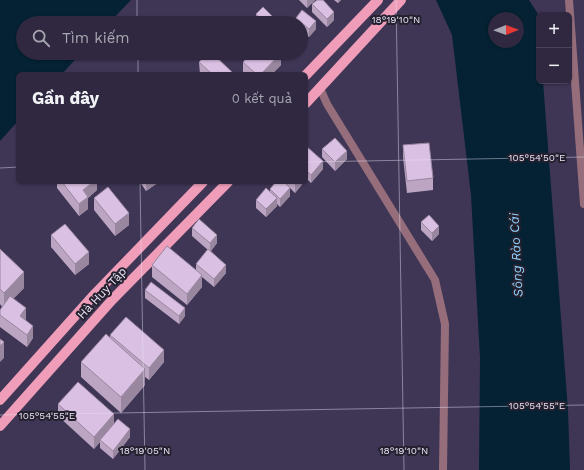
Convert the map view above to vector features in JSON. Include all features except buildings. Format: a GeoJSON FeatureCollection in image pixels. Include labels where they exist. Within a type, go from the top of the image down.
{"type":"FeatureCollection","features":[{"type":"Feature","properties":{"kind":"main road"},"geometry":{"type":"LineString","coordinates":[[308,72],[378,0]]}},
{"type":"Feature","properties":{"kind":"main road"},"geometry":{"type":"LineString","coordinates":[[308,101],[401,0]]}},
{"type":"Feature","properties":{"kind":"main road","name":"Hà Huy Tập"},"geometry":{"type":"LineString","coordinates":[[0,400],[92,297],[201,184]]}},
{"type":"Feature","properties":{"kind":"main road","name":"Hà Huy Tập"},"geometry":{"type":"LineString","coordinates":[[0,426],[112,300],[226,184]]}},
{"type":"Feature","properties":{"kind":"street"},"geometry":{"type":"LineString","coordinates":[[569,0],[584,204]]}},
{"type":"Feature","properties":{"kind":"street"},"geometry":{"type":"LineString","coordinates":[[320,88],[327,104],[435,280],[445,324],[442,470]]}},
{"type":"Feature","properties":{"kind":"water"},"geometry":{"type":"Polygon","coordinates":[[[0,0],[131,0],[116,16],[16,16],[16,60],[75,60],[64,72],[16,72],[16,123],[0,141],[0,0]]]}},
{"type":"Feature","properties":{"kind":"water","name":"Sông Rào Cái"},"geometry":{"type":"Polygon","coordinates":[[[436,0],[529,0],[537,12],[536,84],[543,84],[568,410],[570,470],[479,470],[480,358],[471,195],[452,35],[436,0]]]}}]}
